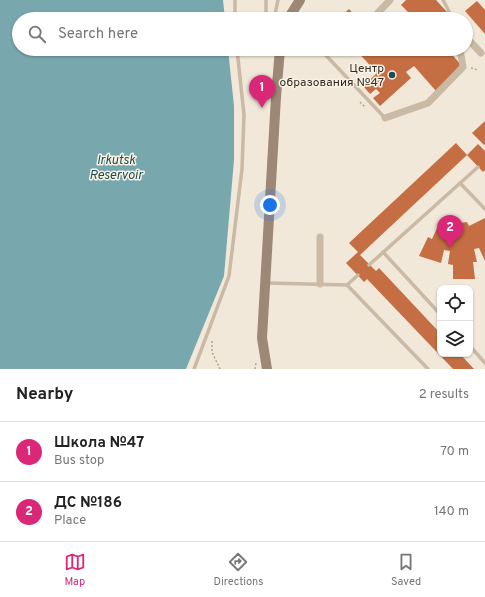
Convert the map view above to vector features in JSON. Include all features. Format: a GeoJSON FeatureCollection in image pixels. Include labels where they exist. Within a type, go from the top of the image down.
{"type":"FeatureCollection","features":[{"type":"Feature","properties":{"kind":"street"},"geometry":{"type":"LineString","coordinates":[[292,12],[300,0]]}},
{"type":"Feature","properties":{"kind":"street"},"geometry":{"type":"LineString","coordinates":[[379,12],[390,0]]}},
{"type":"Feature","properties":{"kind":"street"},"geometry":{"type":"LineString","coordinates":[[473,44],[481,53]]}},
{"type":"Feature","properties":{"kind":"street"},"geometry":{"type":"LineString","coordinates":[[266,369],[262,338],[278,56]]}},
{"type":"Feature","properties":{"kind":"street"},"geometry":{"type":"LineString","coordinates":[[385,118],[428,103],[463,67],[461,56]]}},
{"type":"Feature","properties":{"kind":"street"},"geometry":{"type":"LineString","coordinates":[[320,237],[320,284]]}},
{"type":"Feature","properties":{"kind":"lane"},"geometry":{"type":"LineString","coordinates":[[235,0],[235,12]]}},
{"type":"Feature","properties":{"kind":"lane"},"geometry":{"type":"LineString","coordinates":[[266,0],[266,12]]}},
{"type":"Feature","properties":{"kind":"lane"},"geometry":{"type":"LineString","coordinates":[[275,12],[278,0]]}},
{"type":"Feature","properties":{"kind":"lane"},"geometry":{"type":"LineString","coordinates":[[443,0],[449,12]]}},
{"type":"Feature","properties":{"kind":"lane"},"geometry":{"type":"LineString","coordinates":[[194,369],[230,276],[242,169],[244,114],[237,56]]}},
{"type":"Feature","properties":{"kind":"lane"},"geometry":{"type":"LineString","coordinates":[[327,56],[385,118]]}},
{"type":"Feature","properties":{"kind":"lane"},"geometry":{"type":"LineString","coordinates":[[369,265],[478,167]]}},
{"type":"Feature","properties":{"kind":"lane"},"geometry":{"type":"LineString","coordinates":[[460,183],[485,209]]}},
{"type":"Feature","properties":{"kind":"lane"},"geometry":{"type":"LineString","coordinates":[[383,252],[437,311]]}},
{"type":"Feature","properties":{"kind":"lane"},"geometry":{"type":"LineString","coordinates":[[347,285],[358,275]]}},
{"type":"Feature","properties":{"kind":"lane"},"geometry":{"type":"LineString","coordinates":[[266,283],[347,285],[428,369]]}},
{"type":"Feature","properties":{"kind":"lane"},"geometry":{"type":"LineString","coordinates":[[473,349],[485,363]]}},
{"type":"Feature","properties":{"kind":"path"},"geometry":{"type":"LineString","coordinates":[[468,68],[478,70]]}},
{"type":"Feature","properties":{"kind":"path"},"geometry":{"type":"LineString","coordinates":[[211,326],[212,352],[220,369]]}},
{"type":"Feature","properties":{"kind":"water","name":"Irkutsk Reservoir"},"geometry":{"type":"Polygon","coordinates":[[[0,0],[223,0],[224,12],[12,12],[12,56],[229,56],[234,106],[234,160],[224,276],[186,369],[0,369],[0,0]]]}},
{"type":"Feature","properties":{"kind":"building"},"geometry":{"type":"Polygon","coordinates":[[[406,0],[436,0],[447,12],[408,12],[401,5],[406,0]]]}},
{"type":"Feature","properties":{"kind":"building"},"geometry":{"type":"Polygon","coordinates":[[[477,1],[485,10],[485,34],[473,20],[473,12],[465,11],[477,1]]]}},
{"type":"Feature","properties":{"kind":"building","name":"Центр образования №47"},"geometry":{"type":"Polygon","coordinates":[[[361,56],[453,56],[463,67],[436,91],[414,66],[406,72],[411,78],[380,106],[373,98],[380,93],[376,89],[370,94],[363,86],[377,73],[361,56]]]}},
{"type":"Feature","properties":{"kind":"building"},"geometry":{"type":"Polygon","coordinates":[[[485,121],[485,144],[484,145],[472,133],[485,121]]]}},
{"type":"Feature","properties":{"kind":"building"},"geometry":{"type":"Polygon","coordinates":[[[456,143],[467,155],[360,255],[376,271],[379,268],[437,330],[437,352],[367,279],[364,282],[346,263],[358,252],[349,243],[456,143]]]}},
{"type":"Feature","properties":{"kind":"building"},"geometry":{"type":"Polygon","coordinates":[[[478,144],[485,151],[485,170],[483,172],[467,155],[478,144]]]}},
{"type":"Feature","properties":{"kind":"building"},"geometry":{"type":"Polygon","coordinates":[[[485,218],[485,261],[479,248],[474,249],[477,262],[473,262],[475,279],[453,279],[453,265],[448,264],[450,251],[444,250],[441,263],[419,256],[428,237],[432,239],[438,226],[451,231],[452,224],[467,222],[469,226],[485,218]]]}},
{"type":"Feature","properties":{"kind":"building"},"geometry":{"type":"Polygon","coordinates":[[[442,357],[463,357],[474,369],[453,369],[442,357]]]}},
{"type":"Feature","properties":{"kind":"place","name":"Центр образования №47"},"geometry":{"type":"Point","coordinates":[392,75]}},
{"type":"Feature","properties":{"kind":"place","name":"Школа №47"},"geometry":{"type":"Point","coordinates":[262,108]}},
{"type":"Feature","properties":{"kind":"place","name":"ДС №186"},"geometry":{"type":"Point","coordinates":[450,248]}}]}
